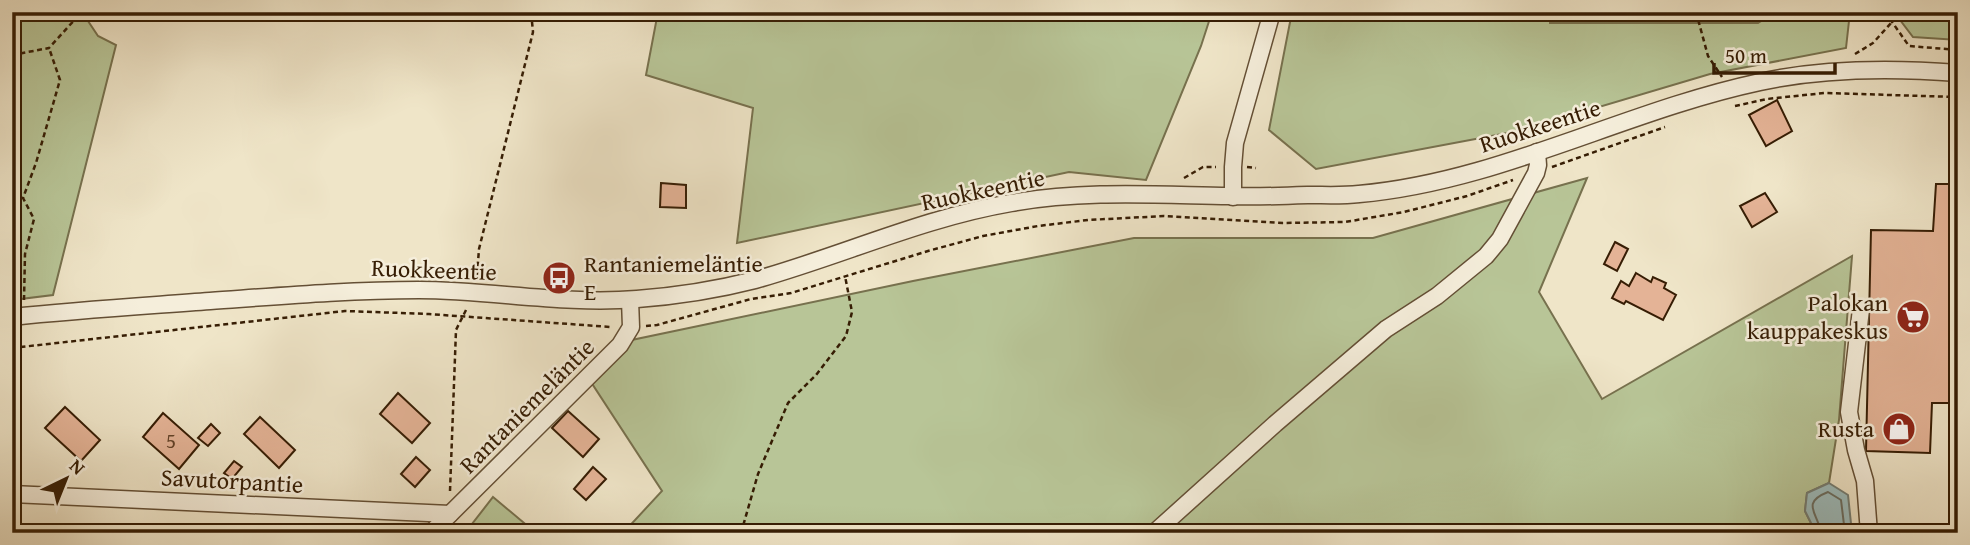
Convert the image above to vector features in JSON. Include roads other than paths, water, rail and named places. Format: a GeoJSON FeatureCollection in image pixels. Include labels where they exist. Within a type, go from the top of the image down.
{"type":"FeatureCollection","features":[{"type":"Feature","properties":{"kind":"street"},"geometry":{"type":"LineString","coordinates":[[1233,197],[1236,142],[1272,12]]}},
{"type":"Feature","properties":{"kind":"street","name":"Ruokkeentie"},"geometry":{"type":"LineString","coordinates":[[18,316],[351,291],[426,290],[630,300],[712,290],[757,279],[948,217],[1012,202],[1079,195],[1165,194],[1233,197],[1381,191],[1465,174],[1696,98],[1762,81],[1821,72],[1911,70],[1958,73]]}},
{"type":"Feature","properties":{"kind":"street"},"geometry":{"type":"LineString","coordinates":[[1154,533],[1275,424],[1387,329],[1437,296],[1486,256],[1500,239],[1535,173],[1538,165],[1536,152]]}},
{"type":"Feature","properties":{"kind":"street","name":"Rantaniemeläntie"},"geometry":{"type":"LineString","coordinates":[[431,533],[620,345],[631,327],[630,300]]}},
{"type":"Feature","properties":{"kind":"street"},"geometry":{"type":"LineString","coordinates":[[1861,310],[1849,412],[1865,481],[1869,533]]}},
{"type":"Feature","properties":{"kind":"street","name":"Savutorpantie"},"geometry":{"type":"LineString","coordinates":[[12,494],[450,514]]}},
{"type":"Feature","properties":{"kind":"water"},"geometry":{"type":"Polygon","coordinates":[[[1829,483],[1848,495],[1852,533],[1816,533],[1805,511],[1807,493],[1829,483]]]}},
{"type":"Feature","properties":{"kind":"place","name":"Rantaniemeläntie E"},"geometry":{"type":"Point","coordinates":[559,278]}},
{"type":"Feature","properties":{"kind":"place","name":"Palokan kauppakeskus"},"geometry":{"type":"Point","coordinates":[1913,317]}},
{"type":"Feature","properties":{"kind":"place","name":"Rusta"},"geometry":{"type":"Point","coordinates":[1899,429]}}]}
